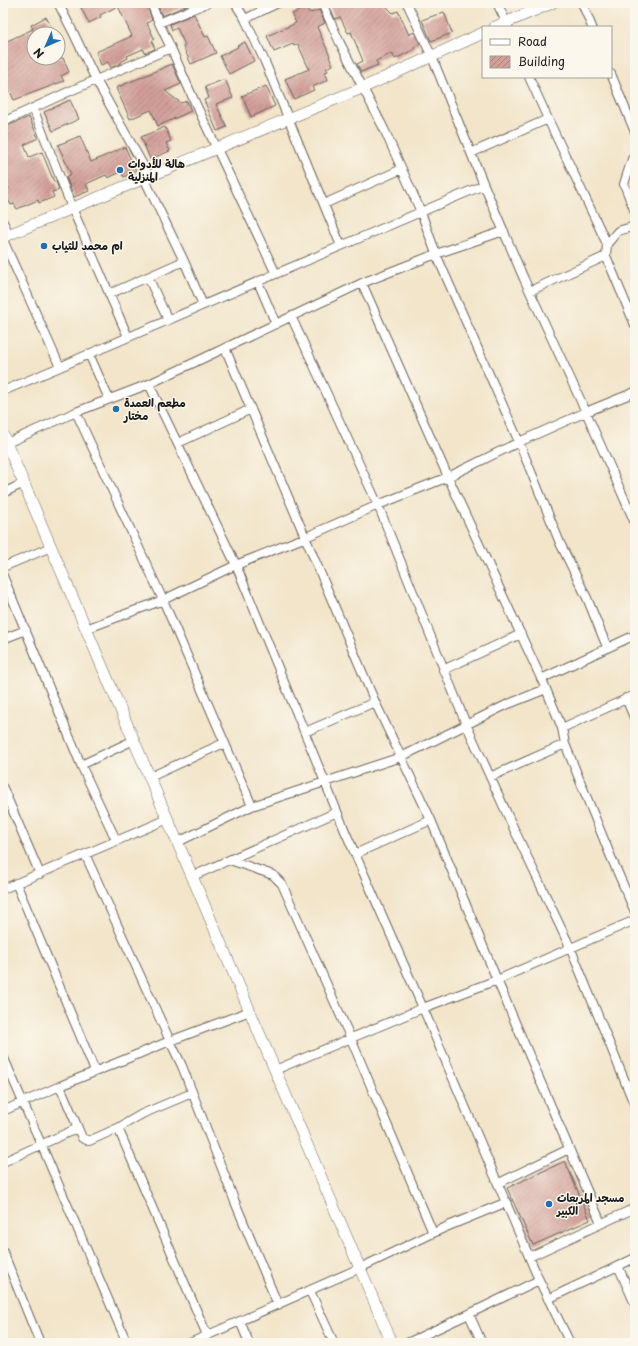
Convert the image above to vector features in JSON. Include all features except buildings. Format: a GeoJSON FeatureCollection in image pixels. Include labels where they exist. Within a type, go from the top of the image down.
{"type":"FeatureCollection","features":[{"type":"Feature","properties":{"kind":"street"},"geometry":{"type":"LineString","coordinates":[[58,3],[146,177],[204,305]]}},
{"type":"Feature","properties":{"kind":"street"},"geometry":{"type":"LineString","coordinates":[[151,3],[216,148],[276,274]]}},
{"type":"Feature","properties":{"kind":"street"},"geometry":{"type":"LineString","coordinates":[[159,23],[207,3]]}},
{"type":"Feature","properties":{"kind":"street"},"geometry":{"type":"LineString","coordinates":[[235,3],[245,20],[265,62],[341,246]]}},
{"type":"Feature","properties":{"kind":"street"},"geometry":{"type":"LineString","coordinates":[[245,20],[278,3]]}},
{"type":"Feature","properties":{"kind":"street"},"geometry":{"type":"LineString","coordinates":[[322,3],[402,169],[421,212],[436,254],[519,442],[560,543],[587,598],[607,648]]}},
{"type":"Feature","properties":{"kind":"street"},"geometry":{"type":"LineString","coordinates":[[407,3],[432,57],[484,185],[530,291],[635,523]]}},
{"type":"Feature","properties":{"kind":"street"},"geometry":{"type":"LineString","coordinates":[[497,3],[507,24],[552,3]]}},
{"type":"Feature","properties":{"kind":"street"},"geometry":{"type":"LineString","coordinates":[[582,3],[592,26]]}},
{"type":"Feature","properties":{"kind":"street"},"geometry":{"type":"LineString","coordinates":[[5,237],[362,88],[482,33]]}},
{"type":"Feature","properties":{"kind":"street"},"geometry":{"type":"LineString","coordinates":[[3,122],[70,91],[172,48]]}},
{"type":"Feature","properties":{"kind":"street"},"geometry":{"type":"LineString","coordinates":[[612,76],[635,132]]}},
{"type":"Feature","properties":{"kind":"street"},"geometry":{"type":"LineString","coordinates":[[529,78],[607,244],[606,256],[634,320]]}},
{"type":"Feature","properties":{"kind":"street"},"geometry":{"type":"LineString","coordinates":[[33,108],[72,208],[128,337]]}},
{"type":"Feature","properties":{"kind":"street"},"geometry":{"type":"LineString","coordinates":[[471,152],[548,119]]}},
{"type":"Feature","properties":{"kind":"street"},"geometry":{"type":"LineString","coordinates":[[635,157],[632,159],[624,184],[635,212]]}},
{"type":"Feature","properties":{"kind":"street"},"geometry":{"type":"LineString","coordinates":[[324,204],[402,169]]}},
{"type":"Feature","properties":{"kind":"street"},"geometry":{"type":"LineString","coordinates":[[3,392],[484,185]]}},
{"type":"Feature","properties":{"kind":"street"},"geometry":{"type":"LineString","coordinates":[[3,222],[5,237],[60,367]]}},
{"type":"Feature","properties":{"kind":"street"},"geometry":{"type":"LineString","coordinates":[[607,244],[618,230],[635,226]]}},
{"type":"Feature","properties":{"kind":"street"},"geometry":{"type":"LineString","coordinates":[[392,1343],[5,439],[149,384],[362,283],[436,254],[504,231]]}},
{"type":"Feature","properties":{"kind":"street"},"geometry":{"type":"LineString","coordinates":[[530,291],[606,256]]}},
{"type":"Feature","properties":{"kind":"street"},"geometry":{"type":"LineString","coordinates":[[109,294],[184,261]]}},
{"type":"Feature","properties":{"kind":"street"},"geometry":{"type":"LineString","coordinates":[[148,277],[168,320]]}},
{"type":"Feature","properties":{"kind":"street"},"geometry":{"type":"LineString","coordinates":[[258,282],[276,324]]}},
{"type":"Feature","properties":{"kind":"street"},"geometry":{"type":"LineString","coordinates":[[362,283],[448,477],[546,689],[562,728],[565,744],[635,912]]}},
{"type":"Feature","properties":{"kind":"street"},"geometry":{"type":"LineString","coordinates":[[291,316],[378,506],[466,724],[570,947],[635,1106]]}},
{"type":"Feature","properties":{"kind":"street"},"geometry":{"type":"LineString","coordinates":[[225,348],[375,702],[431,820],[497,980],[601,1223]]}},
{"type":"Feature","properties":{"kind":"street"},"geometry":{"type":"LineString","coordinates":[[89,354],[108,399]]}},
{"type":"Feature","properties":{"kind":"street"},"geometry":{"type":"LineString","coordinates":[[149,384],[236,565],[355,854],[507,1202],[539,1280],[570,1343]]}},
{"type":"Feature","properties":{"kind":"street"},"geometry":{"type":"LineString","coordinates":[[86,629],[163,600],[236,565],[448,477],[519,442],[635,392]]}},
{"type":"Feature","properties":{"kind":"street"},"geometry":{"type":"LineString","coordinates":[[178,443],[251,409]]}},
{"type":"Feature","properties":{"kind":"street"},"geometry":{"type":"LineString","coordinates":[[76,412],[163,600],[252,806]]}},
{"type":"Feature","properties":{"kind":"street"},"geometry":{"type":"LineString","coordinates":[[3,493],[24,483]]}},
{"type":"Feature","properties":{"kind":"street"},"geometry":{"type":"LineString","coordinates":[[3,567],[51,547]]}},
{"type":"Feature","properties":{"kind":"street"},"geometry":{"type":"LineString","coordinates":[[3,576],[82,765],[116,840]]}},
{"type":"Feature","properties":{"kind":"street"},"geometry":{"type":"LineString","coordinates":[[3,639],[26,630]]}},
{"type":"Feature","properties":{"kind":"street"},"geometry":{"type":"LineString","coordinates":[[444,670],[521,634]]}},
{"type":"Feature","properties":{"kind":"street"},"geometry":{"type":"LineString","coordinates":[[541,679],[635,635]]}},
{"type":"Feature","properties":{"kind":"street"},"geometry":{"type":"LineString","coordinates":[[178,842],[252,806],[324,781],[401,757],[506,705],[546,689]]}},
{"type":"Feature","properties":{"kind":"street"},"geometry":{"type":"LineString","coordinates":[[562,728],[635,695]]}},
{"type":"Feature","properties":{"kind":"street"},"geometry":{"type":"LineString","coordinates":[[626,698],[635,720]]}},
{"type":"Feature","properties":{"kind":"street"},"geometry":{"type":"LineString","coordinates":[[305,732],[375,702]]}},
{"type":"Feature","properties":{"kind":"street"},"geometry":{"type":"LineString","coordinates":[[82,765],[134,740]]}},
{"type":"Feature","properties":{"kind":"street"},"geometry":{"type":"LineString","coordinates":[[150,777],[224,744]]}},
{"type":"Feature","properties":{"kind":"street"},"geometry":{"type":"LineString","coordinates":[[490,777],[565,744]]}},
{"type":"Feature","properties":{"kind":"street"},"geometry":{"type":"LineString","coordinates":[[3,788],[40,874]]}},
{"type":"Feature","properties":{"kind":"street"},"geometry":{"type":"LineString","coordinates":[[193,876],[337,812]]}},
{"type":"Feature","properties":{"kind":"street"},"geometry":{"type":"LineString","coordinates":[[3,889],[168,819]]}},
{"type":"Feature","properties":{"kind":"street"},"geometry":{"type":"LineString","coordinates":[[355,854],[431,820]]}},
{"type":"Feature","properties":{"kind":"street"},"geometry":{"type":"LineString","coordinates":[[85,854],[182,1066],[235,1202],[278,1305]]}},
{"type":"Feature","properties":{"kind":"street"},"geometry":{"type":"LineString","coordinates":[[230,860],[273,875],[282,884],[351,1039],[433,1233]]}},
{"type":"Feature","properties":{"kind":"street"},"geometry":{"type":"LineString","coordinates":[[16,883],[95,1071]]}},
{"type":"Feature","properties":{"kind":"street"},"geometry":{"type":"LineString","coordinates":[[275,1070],[423,1008],[497,980],[635,920]]}},
{"type":"Feature","properties":{"kind":"street"},"geometry":{"type":"LineString","coordinates":[[3,1111],[95,1071],[250,1011]]}},
{"type":"Feature","properties":{"kind":"street"},"geometry":{"type":"LineString","coordinates":[[3,1056],[127,1343]]}},
{"type":"Feature","properties":{"kind":"street"},"geometry":{"type":"LineString","coordinates":[[60,1086],[82,1138],[89,1141],[118,1128],[142,1114],[192,1093]]}},
{"type":"Feature","properties":{"kind":"street"},"geometry":{"type":"LineString","coordinates":[[3,1162],[42,1146],[78,1128]]}},
{"type":"Feature","properties":{"kind":"street"},"geometry":{"type":"LineString","coordinates":[[118,1128],[207,1335]]}},
{"type":"Feature","properties":{"kind":"street"},"geometry":{"type":"LineString","coordinates":[[498,1183],[569,1149]]}},
{"type":"Feature","properties":{"kind":"street"},"geometry":{"type":"LineString","coordinates":[[190,1343],[310,1291],[433,1233],[507,1202]]}},
{"type":"Feature","properties":{"kind":"street"},"geometry":{"type":"LineString","coordinates":[[529,1257],[635,1208]]}},
{"type":"Feature","properties":{"kind":"street"},"geometry":{"type":"LineString","coordinates":[[3,1252],[40,1343]]}},
{"type":"Feature","properties":{"kind":"street"},"geometry":{"type":"LineString","coordinates":[[548,1299],[635,1258]]}},
{"type":"Feature","properties":{"kind":"street"},"geometry":{"type":"LineString","coordinates":[[618,1266],[635,1304]]}},
{"type":"Feature","properties":{"kind":"street"},"geometry":{"type":"LineString","coordinates":[[407,1343],[539,1280]]}},
{"type":"Feature","properties":{"kind":"street"},"geometry":{"type":"LineString","coordinates":[[310,1291],[334,1343]]}},
{"type":"Feature","properties":{"kind":"street"},"geometry":{"type":"LineString","coordinates":[[469,1314],[482,1343]]}},
{"type":"Feature","properties":{"kind":"street"},"geometry":{"type":"LineString","coordinates":[[240,1321],[249,1343]]}},
{"type":"Feature","properties":{"kind":"place","name":"هالة للأدوات المنزلية"},"geometry":{"type":"Point","coordinates":[120,170]}},
{"type":"Feature","properties":{"kind":"place","name":"ام محمد للثياب"},"geometry":{"type":"Point","coordinates":[44,246]}},
{"type":"Feature","properties":{"kind":"place","name":"مطعم العمدة مختار"},"geometry":{"type":"Point","coordinates":[116,409]}},
{"type":"Feature","properties":{"kind":"place","name":"مسجد المربعات الكبير"},"geometry":{"type":"Point","coordinates":[549,1204]}}]}
